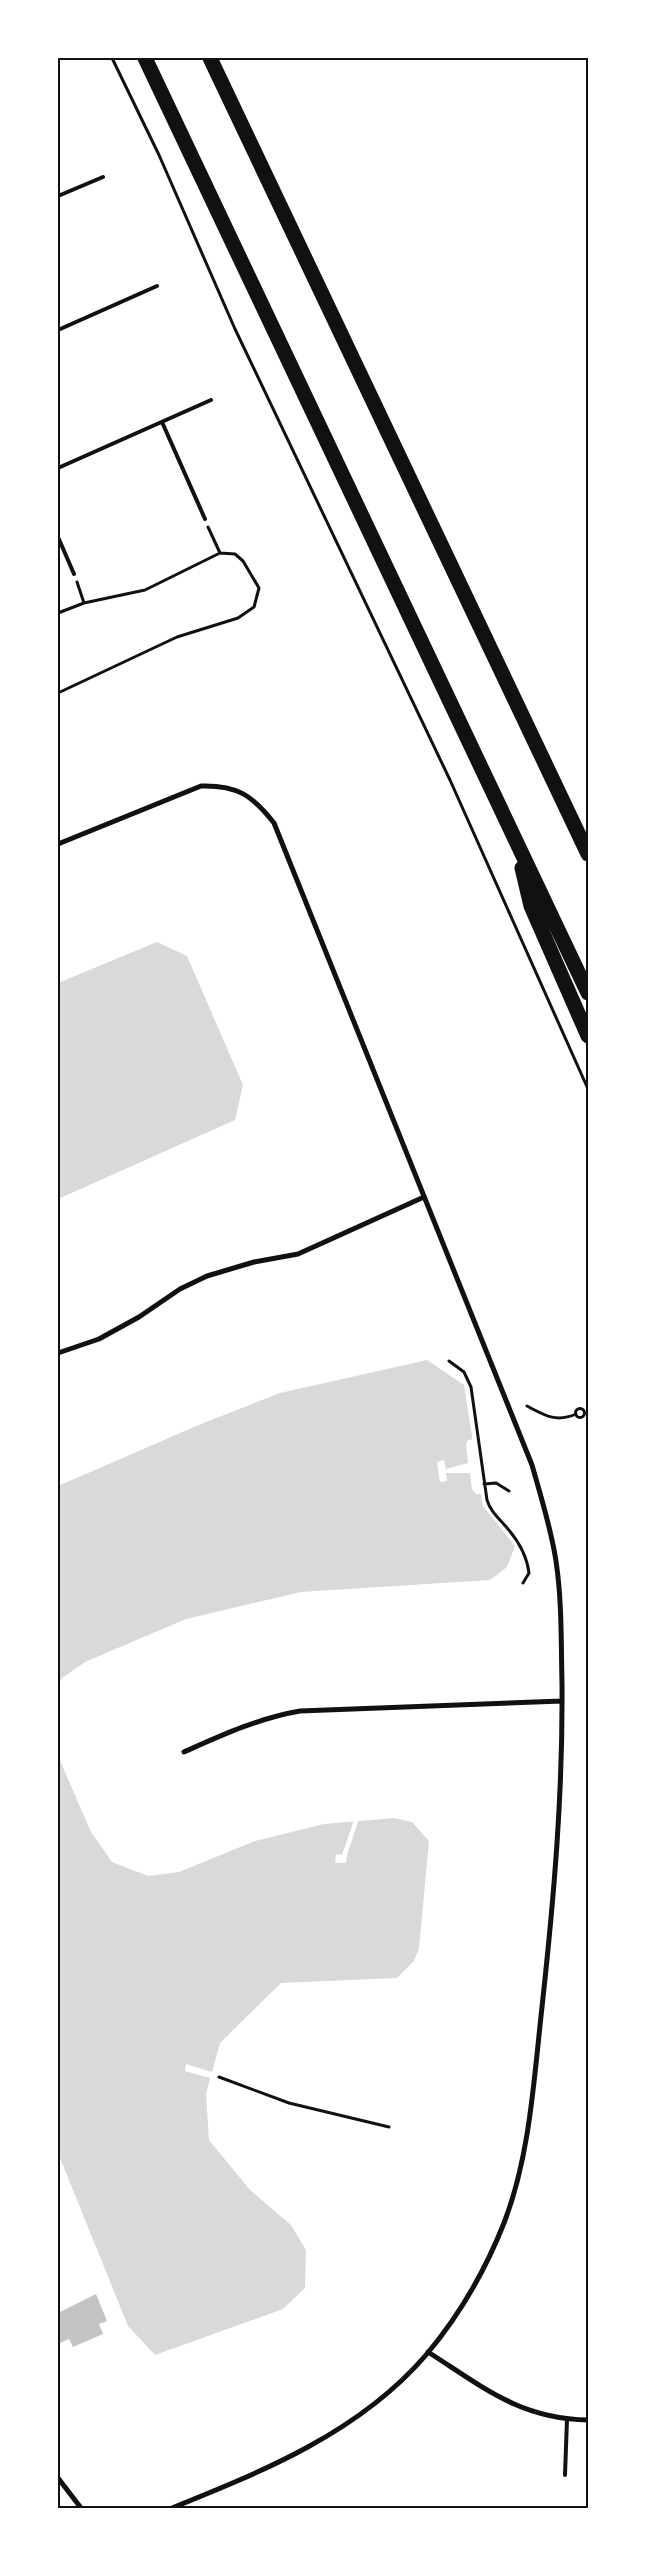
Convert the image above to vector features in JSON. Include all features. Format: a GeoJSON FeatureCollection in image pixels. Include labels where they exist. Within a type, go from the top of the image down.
{"type":"FeatureCollection","features":[{"type":"Feature","properties":{"kind":"highway"},"geometry":{"type":"LineString","coordinates":[[145,58],[588,993]]}},
{"type":"Feature","properties":{"kind":"highway"},"geometry":{"type":"LineString","coordinates":[[210,58],[587,850]]}},
{"type":"Feature","properties":{"kind":"highway"},"geometry":{"type":"LineString","coordinates":[[516,840],[531,906],[588,1036]]}},
{"type":"Feature","properties":{"kind":"street"},"geometry":{"type":"LineString","coordinates":[[58,844],[201,786],[222,786],[244,793],[260,805],[274,823],[532,1465],[557,1572],[561,1610],[561,1801],[556,1876],[534,2077],[520,2166],[504,2222],[481,2274],[456,2315],[428,2352],[389,2392],[332,2434],[294,2456],[172,2508]]}},
{"type":"Feature","properties":{"kind":"street"},"geometry":{"type":"LineString","coordinates":[[58,1353],[99,1339],[139,1317],[180,1289],[207,1276],[254,1262],[298,1254],[424,1198]]}},
{"type":"Feature","properties":{"kind":"street"},"geometry":{"type":"LineString","coordinates":[[184,1752],[231,1731],[278,1715],[300,1711],[562,1701]]}},
{"type":"Feature","properties":{"kind":"street"},"geometry":{"type":"LineString","coordinates":[[428,2352],[501,2399],[530,2411],[568,2419],[588,2420]]}},
{"type":"Feature","properties":{"kind":"street"},"geometry":{"type":"LineString","coordinates":[[58,2478],[81,2508]]}},
{"type":"Feature","properties":{"kind":"lane"},"geometry":{"type":"LineString","coordinates":[[58,196],[103,177]]}},
{"type":"Feature","properties":{"kind":"lane"},"geometry":{"type":"LineString","coordinates":[[58,330],[157,286]]}},
{"type":"Feature","properties":{"kind":"lane"},"geometry":{"type":"LineString","coordinates":[[58,468],[211,400]]}},
{"type":"Feature","properties":{"kind":"lane"},"geometry":{"type":"LineString","coordinates":[[162,422],[205,519]]}},
{"type":"Feature","properties":{"kind":"lane"},"geometry":{"type":"LineString","coordinates":[[58,537],[74,574]]}},
{"type":"Feature","properties":{"kind":"lane"},"geometry":{"type":"LineString","coordinates":[[565,2475],[568,2419]]}},
{"type":"Feature","properties":{"kind":"path"},"geometry":{"type":"LineString","coordinates":[[112,58],[159,156],[235,329],[454,788],[588,1089]]}},
{"type":"Feature","properties":{"kind":"path"},"geometry":{"type":"LineString","coordinates":[[205,519],[220,553]]}},
{"type":"Feature","properties":{"kind":"path"},"geometry":{"type":"LineString","coordinates":[[58,613],[84,603],[145,590],[220,553],[236,554],[255,578],[259,588],[254,606],[238,618],[177,637],[58,693]]}},
{"type":"Feature","properties":{"kind":"path"},"geometry":{"type":"LineString","coordinates":[[74,574],[84,603]]}},
{"type":"Feature","properties":{"kind":"path"},"geometry":{"type":"LineString","coordinates":[[450,1361],[464,1372],[471,1387],[484,1484],[489,1507],[514,1535],[524,1554],[529,1573],[524,1583]]}},
{"type":"Feature","properties":{"kind":"path"},"geometry":{"type":"LineString","coordinates":[[527,1406],[552,1419],[568,1418],[576,1414]]}},
{"type":"Feature","properties":{"kind":"path"},"geometry":{"type":"LineString","coordinates":[[484,1484],[496,1482],[508,1491]]}},
{"type":"Feature","properties":{"kind":"path"},"geometry":{"type":"LineString","coordinates":[[219,2077],[289,2103],[388,2127]]}},
{"type":"Feature","properties":{"kind":"shaded area"},"geometry":{"type":"Polygon","coordinates":[[[157,942],[187,956],[243,1085],[235,1120],[58,1199],[58,983],[157,942]]]}},
{"type":"Feature","properties":{"kind":"shaded area"},"geometry":{"type":"Polygon","coordinates":[[[427,1360],[464,1385],[483,1506],[515,1546],[507,1567],[490,1580],[301,1592],[186,1619],[85,1662],[62,1678],[58,1686],[58,1486],[201,1424],[280,1393],[427,1360]]]}},
{"type":"Feature","properties":{"kind":"shaded area"},"geometry":{"type":"Polygon","coordinates":[[[58,1756],[91,1832],[112,1862],[148,1876],[179,1872],[255,1841],[324,1824],[394,1818],[412,1822],[429,1841],[419,1948],[414,1961],[397,1978],[281,1983],[220,2043],[206,2094],[209,2140],[250,2190],[291,2225],[306,2250],[305,2288],[283,2309],[155,2355],[128,2326],[58,2153],[58,1756]]]}},
{"type":"Feature","properties":{"kind":"pier"},"geometry":{"type":"Polygon","coordinates":[[[475,1439],[483,1494],[476,1494],[472,1489],[470,1473],[446,1473],[447,1481],[440,1482],[437,1462],[444,1460],[446,1469],[468,1463],[466,1444],[468,1440],[475,1439]]]}},
{"type":"Feature","properties":{"kind":"pier"},"geometry":{"type":"Polygon","coordinates":[[[359,1819],[346,1863],[335,1863],[336,1854],[342,1855],[354,1820],[359,1819]]]}},
{"type":"Feature","properties":{"kind":"pier"},"geometry":{"type":"Polygon","coordinates":[[[186,2064],[215,2073],[213,2079],[185,2071],[186,2064]]]}},
{"type":"Feature","properties":{"kind":"building"},"geometry":{"type":"Polygon","coordinates":[[[96,2294],[107,2321],[99,2324],[103,2334],[73,2347],[69,2339],[58,2344],[58,2313],[96,2294]]]}}]}
